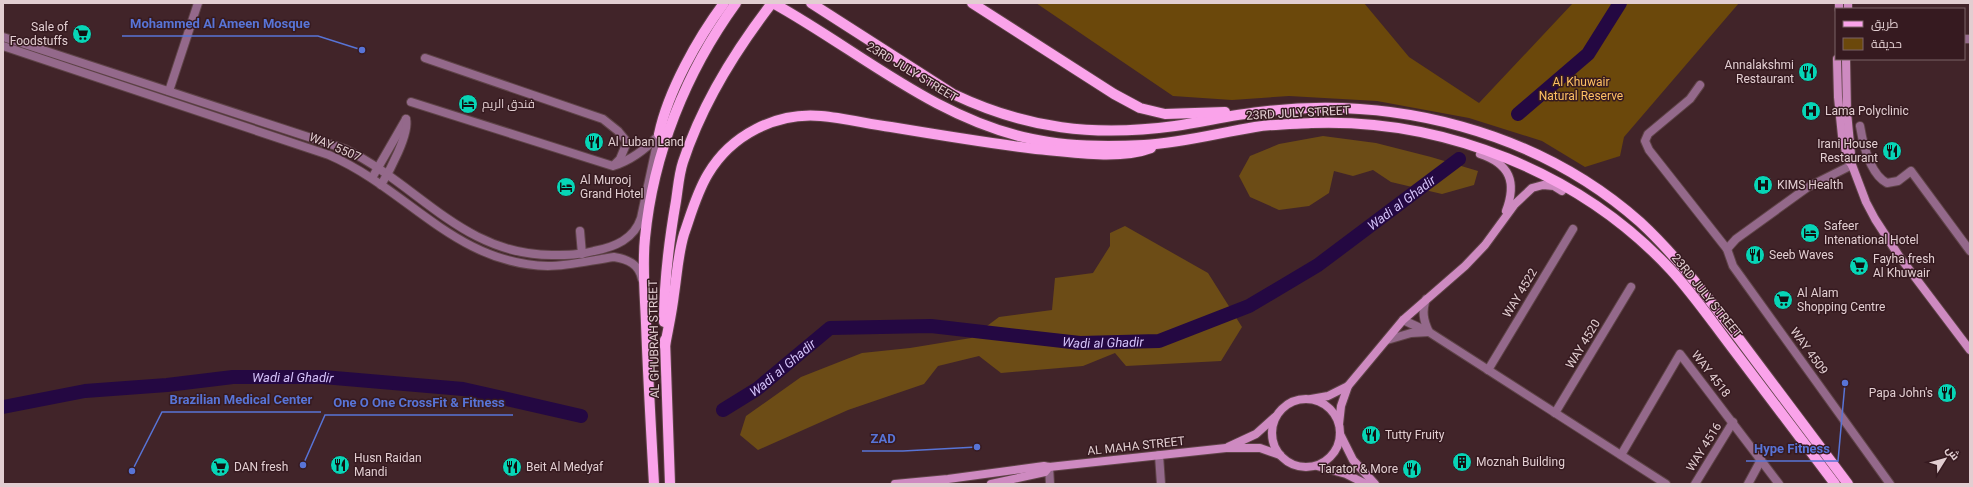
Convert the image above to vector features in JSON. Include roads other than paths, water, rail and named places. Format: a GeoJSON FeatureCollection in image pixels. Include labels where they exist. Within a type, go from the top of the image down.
{"type":"FeatureCollection","features":[{"type":"Feature","properties":{"kind":"main road","name":"AL GHUBRAH STREET"},"geometry":{"type":"LineString","coordinates":[[654,484],[645,296],[645,239],[659,163],[672,119],[725,8],[736,3]]}},
{"type":"Feature","properties":{"kind":"main road","name":"AL GHUBRAH STREET"},"geometry":{"type":"LineString","coordinates":[[670,484],[664,293],[668,252],[683,163],[709,100],[755,25],[773,3]]}},
{"type":"Feature","properties":{"kind":"main road","name":"23RD JULY STREET"},"geometry":{"type":"LineString","coordinates":[[773,3],[825,33],[931,101],[969,120],[998,131],[1033,140],[1063,144],[1108,146],[1166,143],[1258,127],[1353,122],[1424,133],[1478,147],[1516,162],[1581,195],[1610,215],[1671,270],[1835,484]]}},
{"type":"Feature","properties":{"kind":"main road","name":"23RD JULY STREET"},"geometry":{"type":"LineString","coordinates":[[811,3],[953,94],[974,104],[1031,123],[1100,131],[1134,131],[1176,126],[1259,112],[1331,107],[1364,108],[1462,126],[1544,157],[1582,178],[1640,223],[1672,255],[1707,296],[1848,484]]}},
{"type":"Feature","properties":{"kind":"main road"},"geometry":{"type":"LineString","coordinates":[[972,3],[1109,91],[1140,108],[1166,114],[1180,115],[1259,112]]}},
{"type":"Feature","properties":{"kind":"main road"},"geometry":{"type":"LineString","coordinates":[[660,134],[669,104],[682,74],[702,37],[725,8]]}},
{"type":"Feature","properties":{"kind":"main road"},"geometry":{"type":"LineString","coordinates":[[665,346],[680,250],[708,173],[730,147],[756,128],[773,121],[790,116],[821,116],[931,134],[1063,152],[1106,154],[1141,152],[1166,143]]}},
{"type":"Feature","properties":{"kind":"street"},"geometry":{"type":"LineString","coordinates":[[169,91],[198,3]]}},
{"type":"Feature","properties":{"kind":"street","name":"WAY 5507"},"geometry":{"type":"LineString","coordinates":[[3,37],[328,142],[379,167],[448,220],[483,241],[521,253],[541,255],[582,254],[607,248],[626,239],[637,229],[641,218],[660,134]]}},
{"type":"Feature","properties":{"kind":"street","name":"WAY 5507"},"geometry":{"type":"LineString","coordinates":[[3,46],[329,155],[359,169],[464,244],[484,253],[505,260],[548,266],[570,265],[614,257],[627,260],[639,269],[645,296]]}},
{"type":"Feature","properties":{"kind":"street"},"geometry":{"type":"LineString","coordinates":[[425,58],[603,119],[618,131],[627,142],[620,159],[613,166]]}},
{"type":"Feature","properties":{"kind":"street"},"geometry":{"type":"LineString","coordinates":[[1837,60],[1841,131],[1846,157],[1852,166],[1866,202],[1885,236],[1970,350]]}},
{"type":"Feature","properties":{"kind":"street"},"geometry":{"type":"LineString","coordinates":[[1846,60],[1847,112],[1852,166]]}},
{"type":"Feature","properties":{"kind":"street","name":"WAY 4509"},"geometry":{"type":"LineString","coordinates":[[1700,85],[1690,99],[1648,134],[1645,141],[1649,150],[1727,249],[1733,266],[1890,484]]}},
{"type":"Feature","properties":{"kind":"street"},"geometry":{"type":"LineString","coordinates":[[411,102],[613,166],[625,162],[642,152],[660,134]]}},
{"type":"Feature","properties":{"kind":"street"},"geometry":{"type":"LineString","coordinates":[[372,178],[406,119],[407,127],[388,174],[381,185]]}},
{"type":"Feature","properties":{"kind":"street"},"geometry":{"type":"LineString","coordinates":[[1860,126],[1864,150],[1880,180],[1887,183],[1898,181],[1911,171],[1970,251]]}},
{"type":"Feature","properties":{"kind":"street"},"geometry":{"type":"LineString","coordinates":[[1424,133],[1488,156],[1503,167],[1510,176],[1512,187],[1510,200],[1503,219]]}},
{"type":"Feature","properties":{"kind":"street"},"geometry":{"type":"LineString","coordinates":[[1727,249],[1736,238],[1808,187],[1852,166]]}},
{"type":"Feature","properties":{"kind":"street"},"geometry":{"type":"LineString","coordinates":[[1339,425],[1329,408],[1321,402],[1301,400],[1292,402],[1283,408],[1277,415],[1273,425],[1272,436],[1274,446],[1286,461],[1297,466],[1309,468],[1317,466],[1331,457],[1339,442],[1341,406],[1348,386],[1403,320],[1465,266],[1485,245],[1515,204],[1532,188],[1543,185],[1554,186],[1592,208],[1640,241]]}},
{"type":"Feature","properties":{"kind":"street","name":"WAY 4522"},"geometry":{"type":"LineString","coordinates":[[1488,370],[1573,229]]}},
{"type":"Feature","properties":{"kind":"street"},"geometry":{"type":"LineString","coordinates":[[580,231],[582,254]]}},
{"type":"Feature","properties":{"kind":"street","name":"WAY 4520"},"geometry":{"type":"LineString","coordinates":[[1555,413],[1631,287]]}},
{"type":"Feature","properties":{"kind":"street"},"geometry":{"type":"LineString","coordinates":[[1426,299],[1423,308],[1423,316],[1428,332]]}},
{"type":"Feature","properties":{"kind":"street"},"geometry":{"type":"LineString","coordinates":[[1403,320],[1428,332],[1666,484]]}},
{"type":"Feature","properties":{"kind":"street"},"geometry":{"type":"LineString","coordinates":[[1387,340],[1411,334],[1428,332]]}},
{"type":"Feature","properties":{"kind":"street","name":"WAY 4518"},"geometry":{"type":"LineString","coordinates":[[1621,455],[1680,354],[1779,484]]}},
{"type":"Feature","properties":{"kind":"street"},"geometry":{"type":"LineString","coordinates":[[1311,400],[1328,396],[1348,386]]}},
{"type":"Feature","properties":{"kind":"street","name":"AL MAHA STREET"},"geometry":{"type":"LineString","coordinates":[[1226,448],[1256,434],[1277,415]]}},
{"type":"Feature","properties":{"kind":"street","name":"WAY 4516"},"geometry":{"type":"LineString","coordinates":[[1695,484],[1733,422]]}},
{"type":"Feature","properties":{"kind":"street"},"geometry":{"type":"LineString","coordinates":[[1340,434],[1353,460],[1375,484]]}},
{"type":"Feature","properties":{"kind":"street","name":"AL MAHA STREET"},"geometry":{"type":"LineString","coordinates":[[895,484],[948,479],[1044,466],[1049,468],[1226,448],[1260,448],[1280,455]]}},
{"type":"Feature","properties":{"kind":"street"},"geometry":{"type":"LineString","coordinates":[[1159,455],[1161,484]]}},
{"type":"Feature","properties":{"kind":"street"},"geometry":{"type":"LineString","coordinates":[[1748,484],[1761,460]]}},
{"type":"Feature","properties":{"kind":"street"},"geometry":{"type":"LineString","coordinates":[[1317,466],[1346,474],[1366,484]]}},
{"type":"Feature","properties":{"kind":"street"},"geometry":{"type":"LineString","coordinates":[[1049,468],[1050,484]]}},
{"type":"Feature","properties":{"kind":"street","name":"AL MAHA STREET"},"geometry":{"type":"LineString","coordinates":[[991,484],[1045,472],[1049,468]]}},
{"type":"Feature","properties":{"kind":"waterway","name":"Wadi al Ghadir"},"geometry":{"type":"LineString","coordinates":[[1518,114],[1588,54],[1620,3]]}},
{"type":"Feature","properties":{"kind":"waterway","name":"Wadi al Ghadir"},"geometry":{"type":"LineString","coordinates":[[723,410],[757,389],[830,328],[931,326],[1080,343],[1159,341],[1249,306],[1318,265],[1459,159]]}},
{"type":"Feature","properties":{"kind":"waterway","name":"Wadi al Ghadir"},"geometry":{"type":"LineString","coordinates":[[3,407],[85,391],[167,385],[233,377],[323,377],[463,389],[581,416]]}},
{"type":"Feature","properties":{"kind":"place","name":"Sale of Foodstuffs"},"geometry":{"type":"Point","coordinates":[82,34]}},
{"type":"Feature","properties":{"kind":"place","name":"Mohammed Al Ameen Mosque"},"geometry":{"type":"Point","coordinates":[362,50]}},
{"type":"Feature","properties":{"kind":"place","name":"Annalakshmi Restaurant"},"geometry":{"type":"Point","coordinates":[1808,72]}},
{"type":"Feature","properties":{"kind":"place","name":"فندق الريم"},"geometry":{"type":"Point","coordinates":[468,104]}},
{"type":"Feature","properties":{"kind":"place","name":"Lama Polyclinic"},"geometry":{"type":"Point","coordinates":[1811,111]}},
{"type":"Feature","properties":{"kind":"place","name":"Al Luban Land"},"geometry":{"type":"Point","coordinates":[594,142]}},
{"type":"Feature","properties":{"kind":"place","name":"Irani House Restaurant"},"geometry":{"type":"Point","coordinates":[1892,151]}},
{"type":"Feature","properties":{"kind":"place","name":"KIMS Health"},"geometry":{"type":"Point","coordinates":[1763,185]}},
{"type":"Feature","properties":{"kind":"place","name":"Al Murooj Grand Hotel"},"geometry":{"type":"Point","coordinates":[566,187]}},
{"type":"Feature","properties":{"kind":"place","name":"Safeer Intenational Hotel"},"geometry":{"type":"Point","coordinates":[1810,233]}},
{"type":"Feature","properties":{"kind":"place","name":"Seeb Waves"},"geometry":{"type":"Point","coordinates":[1755,255]}},
{"type":"Feature","properties":{"kind":"place","name":"Fayha fresh Al Khuwair"},"geometry":{"type":"Point","coordinates":[1859,266]}},
{"type":"Feature","properties":{"kind":"place","name":"Al Alam Shopping Centre"},"geometry":{"type":"Point","coordinates":[1783,300]}},
{"type":"Feature","properties":{"kind":"place","name":"Hype Fitness"},"geometry":{"type":"Point","coordinates":[1845,383]}},
{"type":"Feature","properties":{"kind":"place","name":"Papa John's"},"geometry":{"type":"Point","coordinates":[1947,393]}},
{"type":"Feature","properties":{"kind":"place","name":"Tutty Fruity"},"geometry":{"type":"Point","coordinates":[1371,435]}},
{"type":"Feature","properties":{"kind":"place","name":"ZAD"},"geometry":{"type":"Point","coordinates":[977,447]}},
{"type":"Feature","properties":{"kind":"place","name":"Moznah Building"},"geometry":{"type":"Point","coordinates":[1462,462]}},
{"type":"Feature","properties":{"kind":"place","name":"One O One CrossFit & Fitness"},"geometry":{"type":"Point","coordinates":[303,465]}},
{"type":"Feature","properties":{"kind":"place","name":"Husn Raidan Mandi"},"geometry":{"type":"Point","coordinates":[340,465]}},
{"type":"Feature","properties":{"kind":"place","name":"DAN fresh"},"geometry":{"type":"Point","coordinates":[220,467]}},
{"type":"Feature","properties":{"kind":"place","name":"Beit Al Medyaf"},"geometry":{"type":"Point","coordinates":[512,467]}},
{"type":"Feature","properties":{"kind":"place","name":"Tarator & More"},"geometry":{"type":"Point","coordinates":[1412,469]}},
{"type":"Feature","properties":{"kind":"place","name":"Brazilian Medical Center"},"geometry":{"type":"Point","coordinates":[132,471]}},
{"type":"Feature","properties":{"kind":"park label","name":"Al Khuwair Natural Reserve"},"geometry":{"type":"Point","coordinates":[1581,89]}}]}
